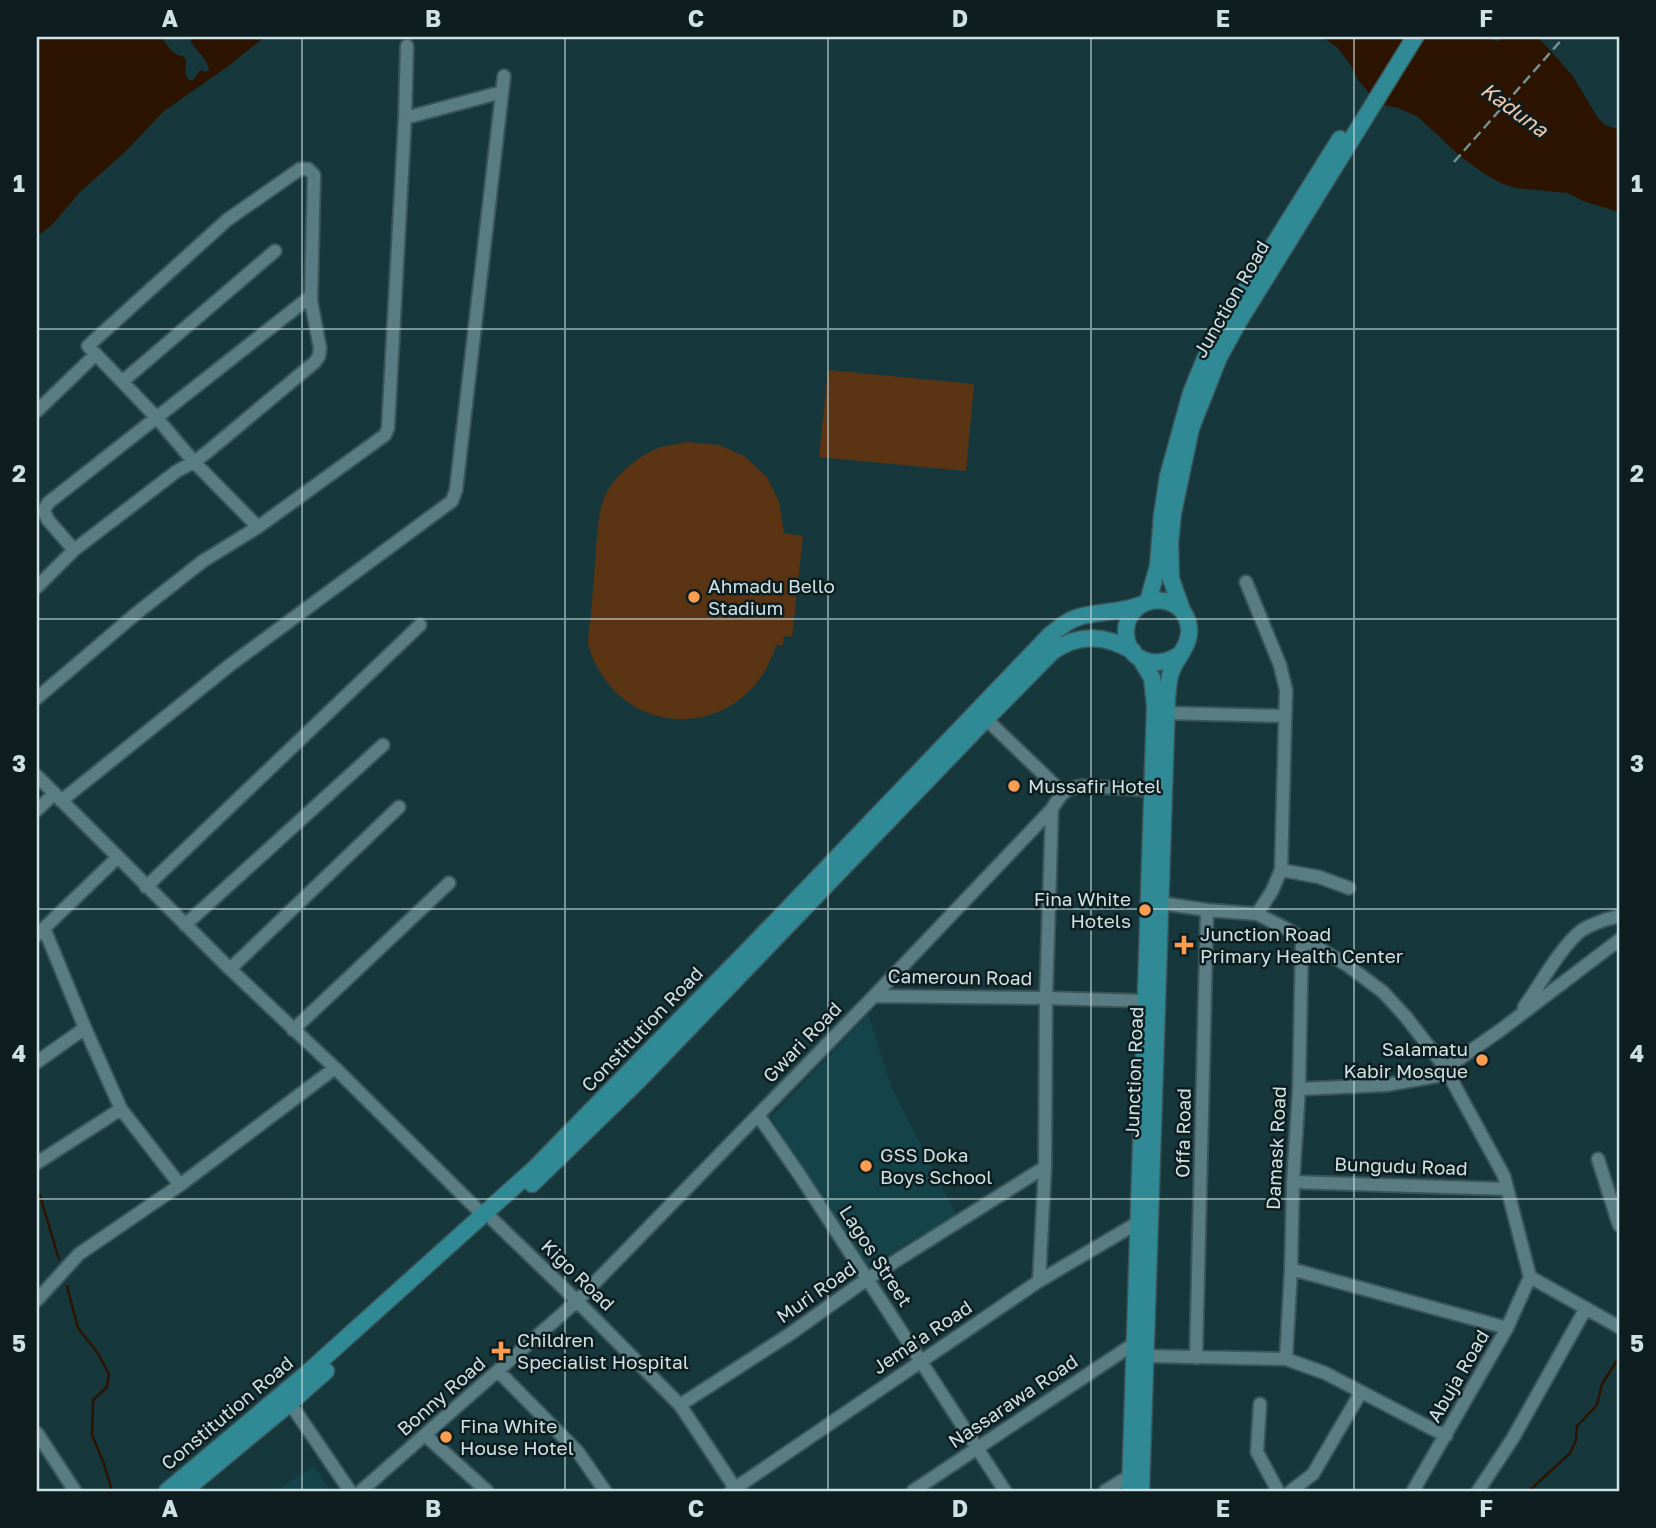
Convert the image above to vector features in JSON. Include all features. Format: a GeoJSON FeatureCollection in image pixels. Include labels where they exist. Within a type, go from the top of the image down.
{"type":"FeatureCollection","features":[{"type":"Feature","properties":{"kind":"main road","name":"Junction Road"},"geometry":{"type":"LineString","coordinates":[[1182,610],[1171,579],[1170,543],[1173,513],[1191,428],[1201,402],[1219,357],[1356,124],[1403,37]]}},
{"type":"Feature","properties":{"kind":"main road","name":"Junction Road"},"geometry":{"type":"LineString","coordinates":[[1144,603],[1158,566],[1168,476],[1191,393],[1205,359],[1228,318],[1415,37]]}},
{"type":"Feature","properties":{"kind":"main road"},"geometry":{"type":"LineString","coordinates":[[1157,600],[1175,604],[1182,610],[1190,628],[1185,648],[1179,655],[1170,661],[1150,663],[1136,655],[1128,642],[1126,632],[1132,613],[1144,603],[1157,600]]}},
{"type":"Feature","properties":{"kind":"main road","name":"Constitution Road"},"geometry":{"type":"LineString","coordinates":[[839,864],[1050,635],[1062,625],[1081,616],[1122,611],[1144,603]]}},
{"type":"Feature","properties":{"kind":"main road","name":"Constitution Road"},"geometry":{"type":"LineString","coordinates":[[184,1491],[290,1403],[488,1218],[1043,660],[1064,644],[1086,638],[1098,638],[1123,646],[1136,655]]}},
{"type":"Feature","properties":{"kind":"main road","name":"Junction Road"},"geometry":{"type":"LineString","coordinates":[[1130,1483],[1155,693],[1152,678],[1136,655]]}},
{"type":"Feature","properties":{"kind":"main road","name":"Junction Road"},"geometry":{"type":"LineString","coordinates":[[1141,1491],[1166,712],[1170,676],[1179,655]]}},
{"type":"Feature","properties":{"kind":"main road","name":"Constitution Road"},"geometry":{"type":"LineString","coordinates":[[167,1491],[488,1218]]}},
{"type":"Feature","properties":{"kind":"street"},"geometry":{"type":"LineString","coordinates":[[37,698],[203,561],[258,527],[381,439],[388,428],[407,46]]}},
{"type":"Feature","properties":{"kind":"street"},"geometry":{"type":"LineString","coordinates":[[37,810],[452,500],[456,490],[504,76]]}},
{"type":"Feature","properties":{"kind":"street"},"geometry":{"type":"LineString","coordinates":[[405,118],[502,92]]}},
{"type":"Feature","properties":{"kind":"street"},"geometry":{"type":"LineString","coordinates":[[37,587],[74,550],[177,471],[194,462],[316,362],[320,348],[311,296],[314,175],[308,169],[300,169],[227,220],[88,346],[156,417],[194,462],[258,527]]}},
{"type":"Feature","properties":{"kind":"street"},"geometry":{"type":"LineString","coordinates":[[123,381],[275,251]]}},
{"type":"Feature","properties":{"kind":"street"},"geometry":{"type":"LineString","coordinates":[[74,550],[48,520],[44,511],[48,503],[311,296]]}},
{"type":"Feature","properties":{"kind":"street"},"geometry":{"type":"LineString","coordinates":[[37,411],[96,354]]}},
{"type":"Feature","properties":{"kind":"street"},"geometry":{"type":"LineString","coordinates":[[1246,582],[1280,665],[1286,690],[1281,870],[1272,891],[1257,914]]}},
{"type":"Feature","properties":{"kind":"street"},"geometry":{"type":"LineString","coordinates":[[146,887],[420,625]]}},
{"type":"Feature","properties":{"kind":"street"},"geometry":{"type":"LineString","coordinates":[[1166,712],[1285,716]]}},
{"type":"Feature","properties":{"kind":"street"},"geometry":{"type":"LineString","coordinates":[[986,719],[1062,792],[1082,786],[1151,790]]}},
{"type":"Feature","properties":{"kind":"street"},"geometry":{"type":"LineString","coordinates":[[185,925],[383,745]]}},
{"type":"Feature","properties":{"kind":"street","name":"Kigo Road"},"geometry":{"type":"LineString","coordinates":[[37,776],[230,970],[578,1301],[680,1405],[734,1490]]}},
{"type":"Feature","properties":{"kind":"street","name":"Gwari Road"},"geometry":{"type":"LineString","coordinates":[[578,1301],[1052,809],[1062,792]]}},
{"type":"Feature","properties":{"kind":"street"},"geometry":{"type":"LineString","coordinates":[[230,970],[399,807]]}},
{"type":"Feature","properties":{"kind":"street","name":"Gwari Road"},"geometry":{"type":"LineString","coordinates":[[1039,1281],[1045,1167],[1046,998],[1052,809]]}},
{"type":"Feature","properties":{"kind":"street"},"geometry":{"type":"LineString","coordinates":[[117,858],[40,932],[121,1109],[180,1185]]}},
{"type":"Feature","properties":{"kind":"street"},"geometry":{"type":"LineString","coordinates":[[1281,870],[1319,877],[1349,888]]}},
{"type":"Feature","properties":{"kind":"street"},"geometry":{"type":"LineString","coordinates":[[293,1030],[449,883]]}},
{"type":"Feature","properties":{"kind":"street"},"geometry":{"type":"LineString","coordinates":[[1160,903],[1257,914],[1347,965],[1383,992],[1406,1017],[1446,1070],[1504,1176],[1530,1277],[1619,1327]]}},
{"type":"Feature","properties":{"kind":"street","name":"Offa Road"},"geometry":{"type":"LineString","coordinates":[[1196,1357],[1207,910]]}},
{"type":"Feature","properties":{"kind":"street"},"geometry":{"type":"LineString","coordinates":[[1516,1018],[1572,940],[1596,923],[1619,916]]}},
{"type":"Feature","properties":{"kind":"street","name":"Damask Road"},"geometry":{"type":"LineString","coordinates":[[1286,1359],[1299,1088],[1302,939]]}},
{"type":"Feature","properties":{"kind":"street"},"geometry":{"type":"LineString","coordinates":[[1299,1088],[1386,1086],[1446,1070],[1619,940]]}},
{"type":"Feature","properties":{"kind":"street","name":"Cameroun Road"},"geometry":{"type":"LineString","coordinates":[[874,996],[1144,1001]]}},
{"type":"Feature","properties":{"kind":"street"},"geometry":{"type":"LineString","coordinates":[[37,1062],[85,1028]]}},
{"type":"Feature","properties":{"kind":"street"},"geometry":{"type":"LineString","coordinates":[[37,1300],[79,1254],[180,1185],[335,1069]]}},
{"type":"Feature","properties":{"kind":"street"},"geometry":{"type":"LineString","coordinates":[[37,1163],[121,1109]]}},
{"type":"Feature","properties":{"kind":"street","name":"Lagos Street"},"geometry":{"type":"LineString","coordinates":[[758,1115],[1005,1491]]}},
{"type":"Feature","properties":{"kind":"street"},"geometry":{"type":"LineString","coordinates":[[1598,1159],[1619,1225]]}},
{"type":"Feature","properties":{"kind":"street","name":"Muri Road"},"geometry":{"type":"LineString","coordinates":[[680,1405],[790,1334],[867,1279],[1045,1167]]}},
{"type":"Feature","properties":{"kind":"street","name":"Bungudu Road"},"geometry":{"type":"LineString","coordinates":[[1293,1182],[1507,1189]]}},
{"type":"Feature","properties":{"kind":"street","name":"Jema'a Road"},"geometry":{"type":"LineString","coordinates":[[734,1490],[1039,1281],[1139,1222]]}},
{"type":"Feature","properties":{"kind":"street"},"geometry":{"type":"LineString","coordinates":[[1291,1269],[1507,1328]]}},
{"type":"Feature","properties":{"kind":"street","name":"Abuja Road"},"geometry":{"type":"LineString","coordinates":[[1413,1491],[1507,1328],[1530,1277]]}},
{"type":"Feature","properties":{"kind":"street","name":"Bonny Road"},"geometry":{"type":"LineString","coordinates":[[361,1491],[578,1301]]}},
{"type":"Feature","properties":{"kind":"street"},"geometry":{"type":"LineString","coordinates":[[1478,1491],[1513,1438],[1586,1308]]}},
{"type":"Feature","properties":{"kind":"street","name":"Nassarawa Road"},"geometry":{"type":"LineString","coordinates":[[913,1491],[1135,1343]]}},
{"type":"Feature","properties":{"kind":"street"},"geometry":{"type":"LineString","coordinates":[[1146,1356],[1286,1359],[1325,1373],[1446,1436]]}},
{"type":"Feature","properties":{"kind":"street"},"geometry":{"type":"LineString","coordinates":[[498,1371],[578,1452],[605,1491]]}},
{"type":"Feature","properties":{"kind":"street"},"geometry":{"type":"LineString","coordinates":[[1291,1491],[1314,1474],[1361,1392]]}},
{"type":"Feature","properties":{"kind":"street"},"geometry":{"type":"LineString","coordinates":[[290,1403],[351,1491]]}},
{"type":"Feature","properties":{"kind":"street"},"geometry":{"type":"LineString","coordinates":[[1260,1404],[1256,1452],[1278,1491]]}},
{"type":"Feature","properties":{"kind":"street"},"geometry":{"type":"LineString","coordinates":[[37,1433],[75,1491]]}},
{"type":"Feature","properties":{"kind":"street"},"geometry":{"type":"LineString","coordinates":[[425,1435],[487,1491]]}},
{"type":"Feature","properties":{"kind":"street"},"geometry":{"type":"LineString","coordinates":[[1105,1491],[1130,1483]]}},
{"type":"Feature","properties":{"kind":"shaded area"},"geometry":{"type":"Polygon","coordinates":[[[828,370],[974,384],[966,471],[819,457],[828,370]]]}},
{"type":"Feature","properties":{"kind":"shaded area","name":"Ahmadu Bello Stadium"},"geometry":{"type":"Polygon","coordinates":[[[687,442],[719,445],[744,456],[767,477],[779,502],[784,533],[803,536],[792,637],[784,636],[783,645],[776,645],[767,668],[743,697],[710,715],[678,719],[648,713],[621,697],[598,669],[588,639],[598,525],[604,497],[624,470],[638,459],[661,447],[687,442]]]}},
{"type":"Feature","properties":{"kind":"shaded area","name":"GSS Doka Boys School"},"geometry":{"type":"Polygon","coordinates":[[[868,1014],[892,1088],[956,1215],[861,1271],[771,1117],[868,1014]]]}},
{"type":"Feature","properties":{"kind":"shaded area"},"geometry":{"type":"Polygon","coordinates":[[[314,1466],[330,1491],[266,1491],[275,1486],[278,1489],[314,1466]]]}},
{"type":"Feature","properties":{"kind":"water"},"geometry":{"type":"Polygon","coordinates":[[[37,37],[162,37],[171,50],[186,60],[186,74],[191,81],[200,70],[209,70],[189,37],[265,37],[164,111],[125,152],[80,192],[51,226],[37,236],[37,37]]]}},
{"type":"Feature","properties":{"kind":"water","name":"Kaduna"},"geometry":{"type":"Polygon","coordinates":[[[1322,37],[1479,37],[1498,41],[1506,37],[1538,37],[1572,75],[1598,118],[1605,125],[1619,130],[1619,212],[1583,201],[1568,193],[1516,188],[1486,175],[1460,156],[1417,116],[1384,105],[1369,93],[1337,47],[1322,37]]]}},
{"type":"Feature","properties":{"kind":"waterway"},"geometry":{"type":"LineString","coordinates":[[37,1192],[59,1259]]}},
{"type":"Feature","properties":{"kind":"waterway"},"geometry":{"type":"LineString","coordinates":[[67,1286],[78,1328],[97,1352],[109,1374],[107,1387],[93,1400],[92,1435],[112,1491]]}},
{"type":"Feature","properties":{"kind":"waterway"},"geometry":{"type":"LineString","coordinates":[[1529,1491],[1570,1453],[1576,1440],[1577,1426],[1597,1405],[1602,1384],[1619,1353]]}},
{"type":"Feature","properties":{"kind":"railway"},"geometry":{"type":"LineString","coordinates":[[1454,162],[1564,37]]}},
{"type":"Feature","properties":{"kind":"place","name":"Ahmadu Bello Stadium"},"geometry":{"type":"Point","coordinates":[694,597]}},
{"type":"Feature","properties":{"kind":"place","name":"Mussafir Hotel"},"geometry":{"type":"Point","coordinates":[1014,786]}},
{"type":"Feature","properties":{"kind":"place","name":"Fina White Hotels"},"geometry":{"type":"Point","coordinates":[1145,910]}},
{"type":"Feature","properties":{"kind":"place","name":"Junction Road Primary Health Center"},"geometry":{"type":"Point","coordinates":[1184,945]}},
{"type":"Feature","properties":{"kind":"place","name":"Salamatu Kabir Mosque"},"geometry":{"type":"Point","coordinates":[1482,1060]}},
{"type":"Feature","properties":{"kind":"place","name":"GSS Doka Boys School"},"geometry":{"type":"Point","coordinates":[866,1166]}},
{"type":"Feature","properties":{"kind":"place","name":"Children Specialist Hospital"},"geometry":{"type":"Point","coordinates":[501,1351]}},
{"type":"Feature","properties":{"kind":"place","name":"Fina White House Hotel"},"geometry":{"type":"Point","coordinates":[446,1437]}}]}
